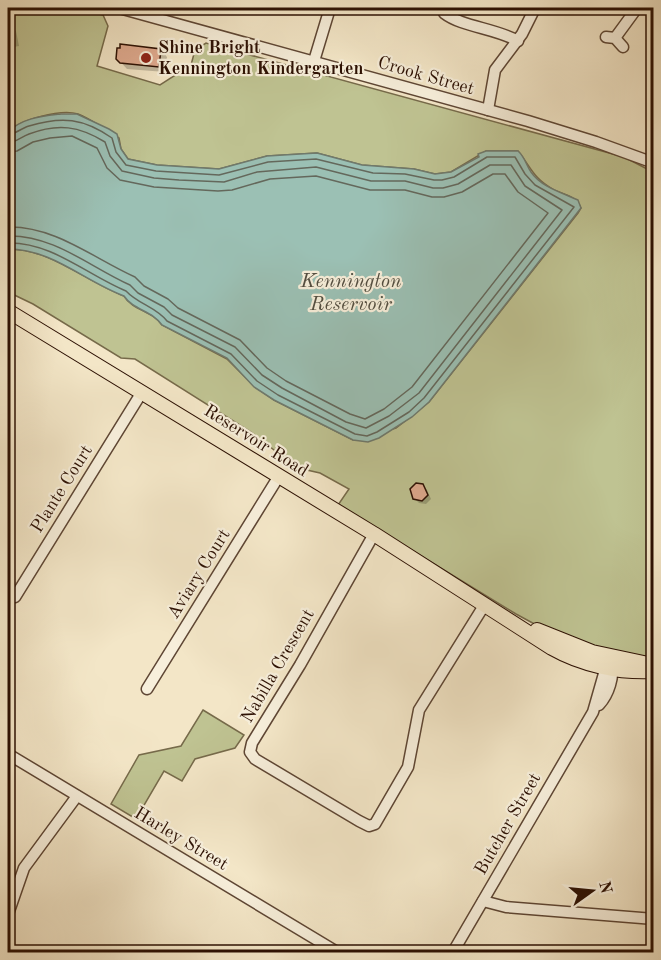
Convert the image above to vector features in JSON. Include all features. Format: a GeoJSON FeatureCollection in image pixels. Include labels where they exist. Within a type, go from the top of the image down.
{"type":"FeatureCollection","features":[{"type":"Feature","properties":{"kind":"main road","name":"Reservoir Road"},"geometry":{"type":"LineString","coordinates":[[8,311],[485,604],[610,664],[641,672],[654,671]]}},
{"type":"Feature","properties":{"kind":"main road","name":"Reservoir Road"},"geometry":{"type":"LineString","coordinates":[[610,664],[654,665]]}},
{"type":"Feature","properties":{"kind":"street","name":"Crook Street"},"geometry":{"type":"LineString","coordinates":[[119,8],[488,110],[597,142],[654,163]]}},
{"type":"Feature","properties":{"kind":"street"},"geometry":{"type":"LineString","coordinates":[[314,61],[330,8]]}},
{"type":"Feature","properties":{"kind":"street"},"geometry":{"type":"LineString","coordinates":[[488,110],[495,70],[518,41],[535,8]]}},
{"type":"Feature","properties":{"kind":"street"},"geometry":{"type":"LineString","coordinates":[[623,47],[611,38],[637,8]]}},
{"type":"Feature","properties":{"kind":"street"},"geometry":{"type":"LineString","coordinates":[[441,12],[453,19],[502,32],[518,41]]}},
{"type":"Feature","properties":{"kind":"street","name":"Plante Court"},"geometry":{"type":"LineString","coordinates":[[8,592],[15,597],[141,392]]}},
{"type":"Feature","properties":{"kind":"street","name":"Aviary Court"},"geometry":{"type":"LineString","coordinates":[[147,689],[279,476]]}},
{"type":"Feature","properties":{"kind":"street","name":"Nabilla Crescent"},"geometry":{"type":"LineString","coordinates":[[374,534],[300,665],[252,743],[250,752],[255,759],[359,821],[373,826],[408,767],[419,710],[485,604]]}},
{"type":"Feature","properties":{"kind":"street","name":"Butcher Street"},"geometry":{"type":"LineString","coordinates":[[453,952],[592,712],[606,694],[610,664]]}},
{"type":"Feature","properties":{"kind":"street","name":"Harley Street"},"geometry":{"type":"LineString","coordinates":[[8,754],[337,952]]}},
{"type":"Feature","properties":{"kind":"street"},"geometry":{"type":"LineString","coordinates":[[8,914],[24,868],[77,796]]}},
{"type":"Feature","properties":{"kind":"street"},"geometry":{"type":"LineString","coordinates":[[483,901],[500,906],[654,919]]}},
{"type":"Feature","properties":{"kind":"green space"},"geometry":{"type":"Polygon","coordinates":[[[8,8],[74,8],[103,15],[108,26],[97,66],[160,85],[191,65],[195,50],[206,43],[624,157],[653,172],[653,660],[610,654],[551,633],[516,614],[338,505],[349,489],[320,473],[298,468],[251,432],[135,359],[121,358],[33,304],[8,292],[8,249],[24,250],[53,260],[124,296],[132,305],[154,317],[162,325],[227,359],[254,386],[274,400],[353,440],[396,428],[429,402],[578,213],[581,208],[576,201],[541,181],[518,151],[486,151],[451,172],[435,174],[414,169],[362,165],[317,153],[267,156],[219,169],[157,165],[128,159],[121,149],[119,138],[78,114],[62,113],[41,116],[21,123],[8,133],[8,8]]]}},
{"type":"Feature","properties":{"kind":"green space"},"geometry":{"type":"Polygon","coordinates":[[[203,710],[244,735],[235,748],[195,759],[182,781],[164,771],[136,819],[111,804],[139,755],[181,746],[203,710]]]}},
{"type":"Feature","properties":{"kind":"water","name":"Kennington Reservoir"},"geometry":{"type":"Polygon","coordinates":[[[61,114],[77,114],[109,129],[117,134],[121,149],[128,159],[157,165],[219,169],[267,156],[317,153],[362,165],[414,169],[435,174],[451,172],[486,151],[518,151],[540,182],[578,200],[581,208],[429,402],[412,417],[379,438],[368,442],[353,440],[274,400],[254,387],[227,358],[162,325],[124,296],[39,254],[8,249],[8,133],[25,121],[61,114]]]}},
{"type":"Feature","properties":{"kind":"building"},"geometry":{"type":"Polygon","coordinates":[[[120,44],[161,49],[159,67],[120,63],[116,59],[117,48],[120,48],[120,44]]]}},
{"type":"Feature","properties":{"kind":"building"},"geometry":{"type":"Polygon","coordinates":[[[416,483],[423,484],[428,495],[422,501],[413,499],[410,489],[416,483]]]}},
{"type":"Feature","properties":{"kind":"place","name":"Shine Bright Kennington Kindergarten"},"geometry":{"type":"Point","coordinates":[146,58]}}]}
